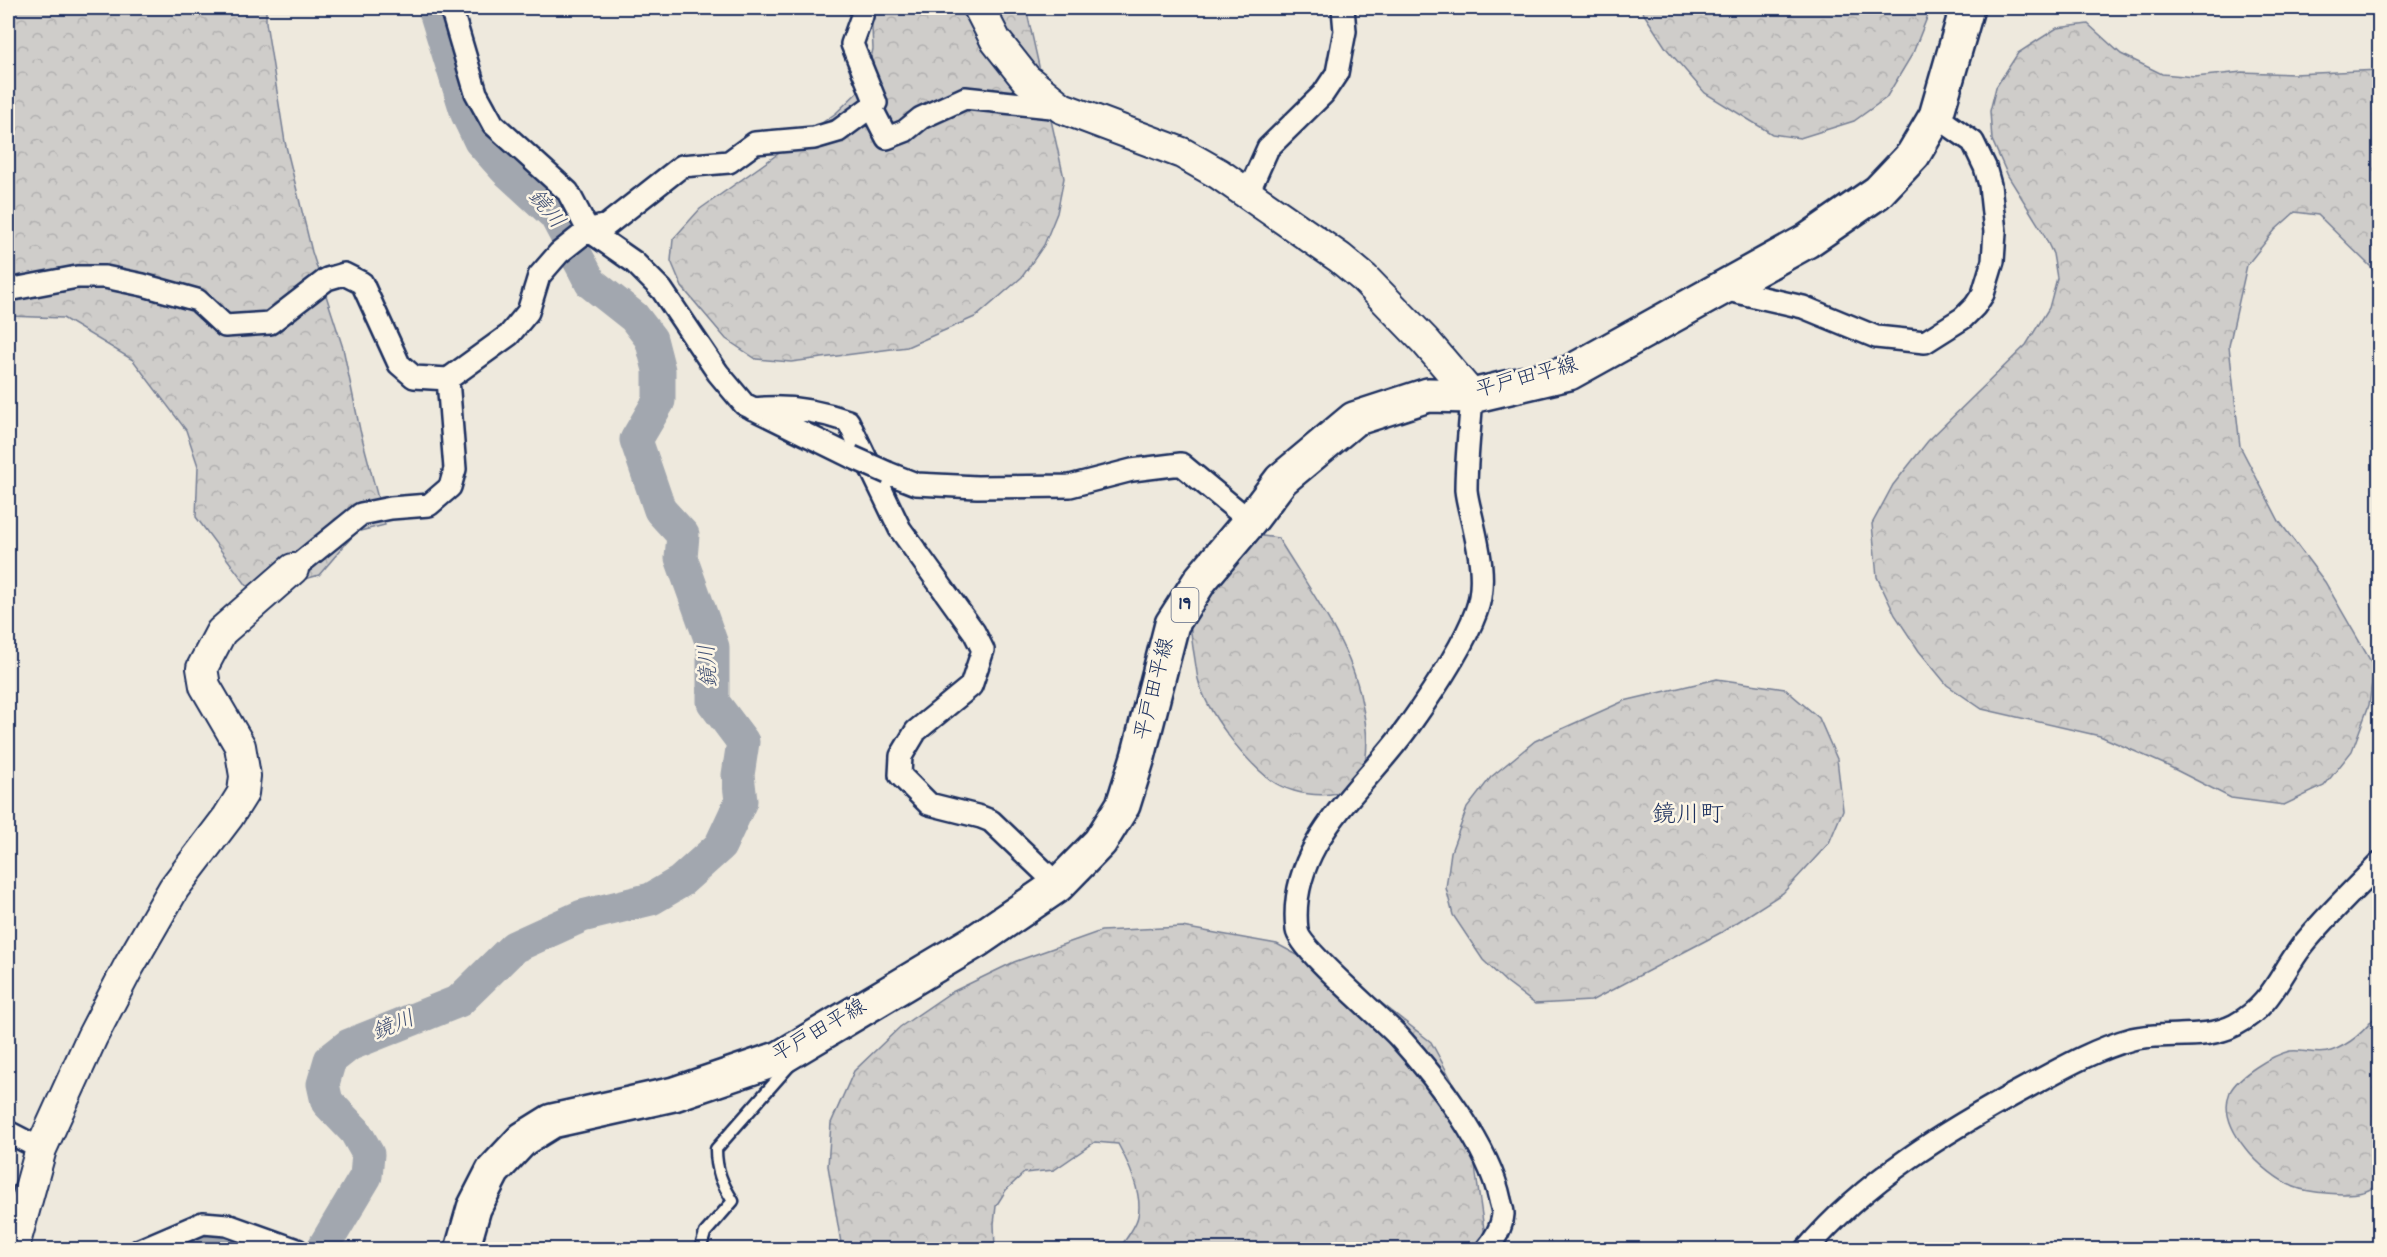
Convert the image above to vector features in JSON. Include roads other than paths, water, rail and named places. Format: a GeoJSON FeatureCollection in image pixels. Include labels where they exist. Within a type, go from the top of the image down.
{"type":"FeatureCollection","features":[{"type":"Feature","properties":{"kind":"main road","name":"平戸田平線"},"geometry":{"type":"LineString","coordinates":[[462,1250],[474,1208],[493,1171],[523,1139],[552,1121],[674,1094],[780,1058],[976,941],[1058,885],[1100,842],[1123,806],[1172,624],[1201,579],[1251,521],[1281,480],[1354,419],[1428,395],[1472,396],[1569,373],[1807,241],[1878,192],[1913,156],[1936,116],[1967,8]]}},
{"type":"Feature","properties":{"kind":"street"},"geometry":{"type":"LineString","coordinates":[[451,8],[476,93],[493,124],[568,192],[588,230],[634,262],[662,290],[718,373],[744,404],[852,457],[916,484],[977,487],[1070,486],[1132,470],[1180,464],[1251,521]]}},
{"type":"Feature","properties":{"kind":"street"},"geometry":{"type":"LineString","coordinates":[[979,8],[996,41],[1026,79],[1062,108]]}},
{"type":"Feature","properties":{"kind":"street"},"geometry":{"type":"LineString","coordinates":[[1247,195],[1268,148],[1323,94],[1337,72],[1345,31],[1343,8]]}},
{"type":"Feature","properties":{"kind":"street"},"geometry":{"type":"LineString","coordinates":[[8,290],[77,277],[105,277],[196,300],[225,326],[270,323],[327,279],[345,274],[362,283],[399,364],[414,377],[448,379],[508,335],[528,312],[539,276],[559,253],[588,230],[608,225],[682,166],[729,162],[755,143],[814,138],[838,131],[876,103],[852,44],[862,16]]}},
{"type":"Feature","properties":{"kind":"street"},"geometry":{"type":"LineString","coordinates":[[871,107],[887,138],[905,131],[921,118],[965,98],[1062,108],[1182,153],[1219,174],[1364,278],[1426,342],[1472,396],[1466,492],[1479,551],[1482,586],[1477,611],[1461,645],[1407,728],[1331,821],[1309,854],[1299,883],[1297,932],[1314,956],[1399,1036],[1450,1101],[1480,1147],[1496,1183],[1503,1214],[1494,1240],[1486,1250]]}},
{"type":"Feature","properties":{"kind":"street"},"geometry":{"type":"LineString","coordinates":[[1723,289],[1803,307],[1876,337],[1925,342],[1963,318],[1983,294],[1993,261],[1995,232],[1990,185],[1985,167],[1973,142],[1936,116]]}},
{"type":"Feature","properties":{"kind":"street"},"geometry":{"type":"LineString","coordinates":[[13,1250],[41,1149],[92,1037],[129,966],[174,888],[228,817],[243,793],[245,776],[240,746],[205,686],[202,668],[221,632],[361,514],[391,508],[429,505],[450,487],[455,469],[448,379]]}},
{"type":"Feature","properties":{"kind":"street"},"geometry":{"type":"LineString","coordinates":[[753,409],[774,406],[818,411],[848,421],[900,529],[974,633],[982,650],[971,686],[916,731],[901,756],[900,775],[929,804],[992,821],[1058,885]]}},
{"type":"Feature","properties":{"kind":"street"},"geometry":{"type":"LineString","coordinates":[[1806,1250],[1852,1201],[1940,1137],[1986,1109],[2087,1055],[2133,1039],[2212,1032],[2235,1025],[2268,1000],[2302,946],[2379,863]]}},
{"type":"Feature","properties":{"kind":"street"},"geometry":{"type":"LineString","coordinates":[[8,1132],[41,1149]]}},
{"type":"Feature","properties":{"kind":"street"},"geometry":{"type":"LineString","coordinates":[[140,1250],[203,1223],[227,1225],[297,1250]]}},
{"type":"Feature","properties":{"kind":"lane"},"geometry":{"type":"LineString","coordinates":[[700,1250],[705,1233],[733,1201],[722,1184],[716,1164],[716,1149],[814,1037]]}},
{"type":"Feature","properties":{"kind":"waterway","name":"鏡川"},"geometry":{"type":"LineString","coordinates":[[322,1250],[366,1176],[368,1154],[355,1131],[327,1102],[323,1084],[330,1060],[349,1045],[459,1001],[514,947],[582,916],[651,899],[680,882],[720,846],[741,801],[738,775],[743,742],[713,702],[713,647],[681,558],[683,535],[660,510],[636,440],[659,401],[659,370],[651,339],[634,317],[591,283],[555,215],[505,169],[480,141],[467,114],[434,8]]}},
{"type":"Feature","properties":{"kind":"waterway","name":"鏡川"},"geometry":{"type":"LineString","coordinates":[[187,1250],[202,1244],[248,1250]]}},
{"type":"Feature","properties":{"kind":"district","name":"鏡川町"},"geometry":{"type":"Point","coordinates":[1688,816]}}]}
